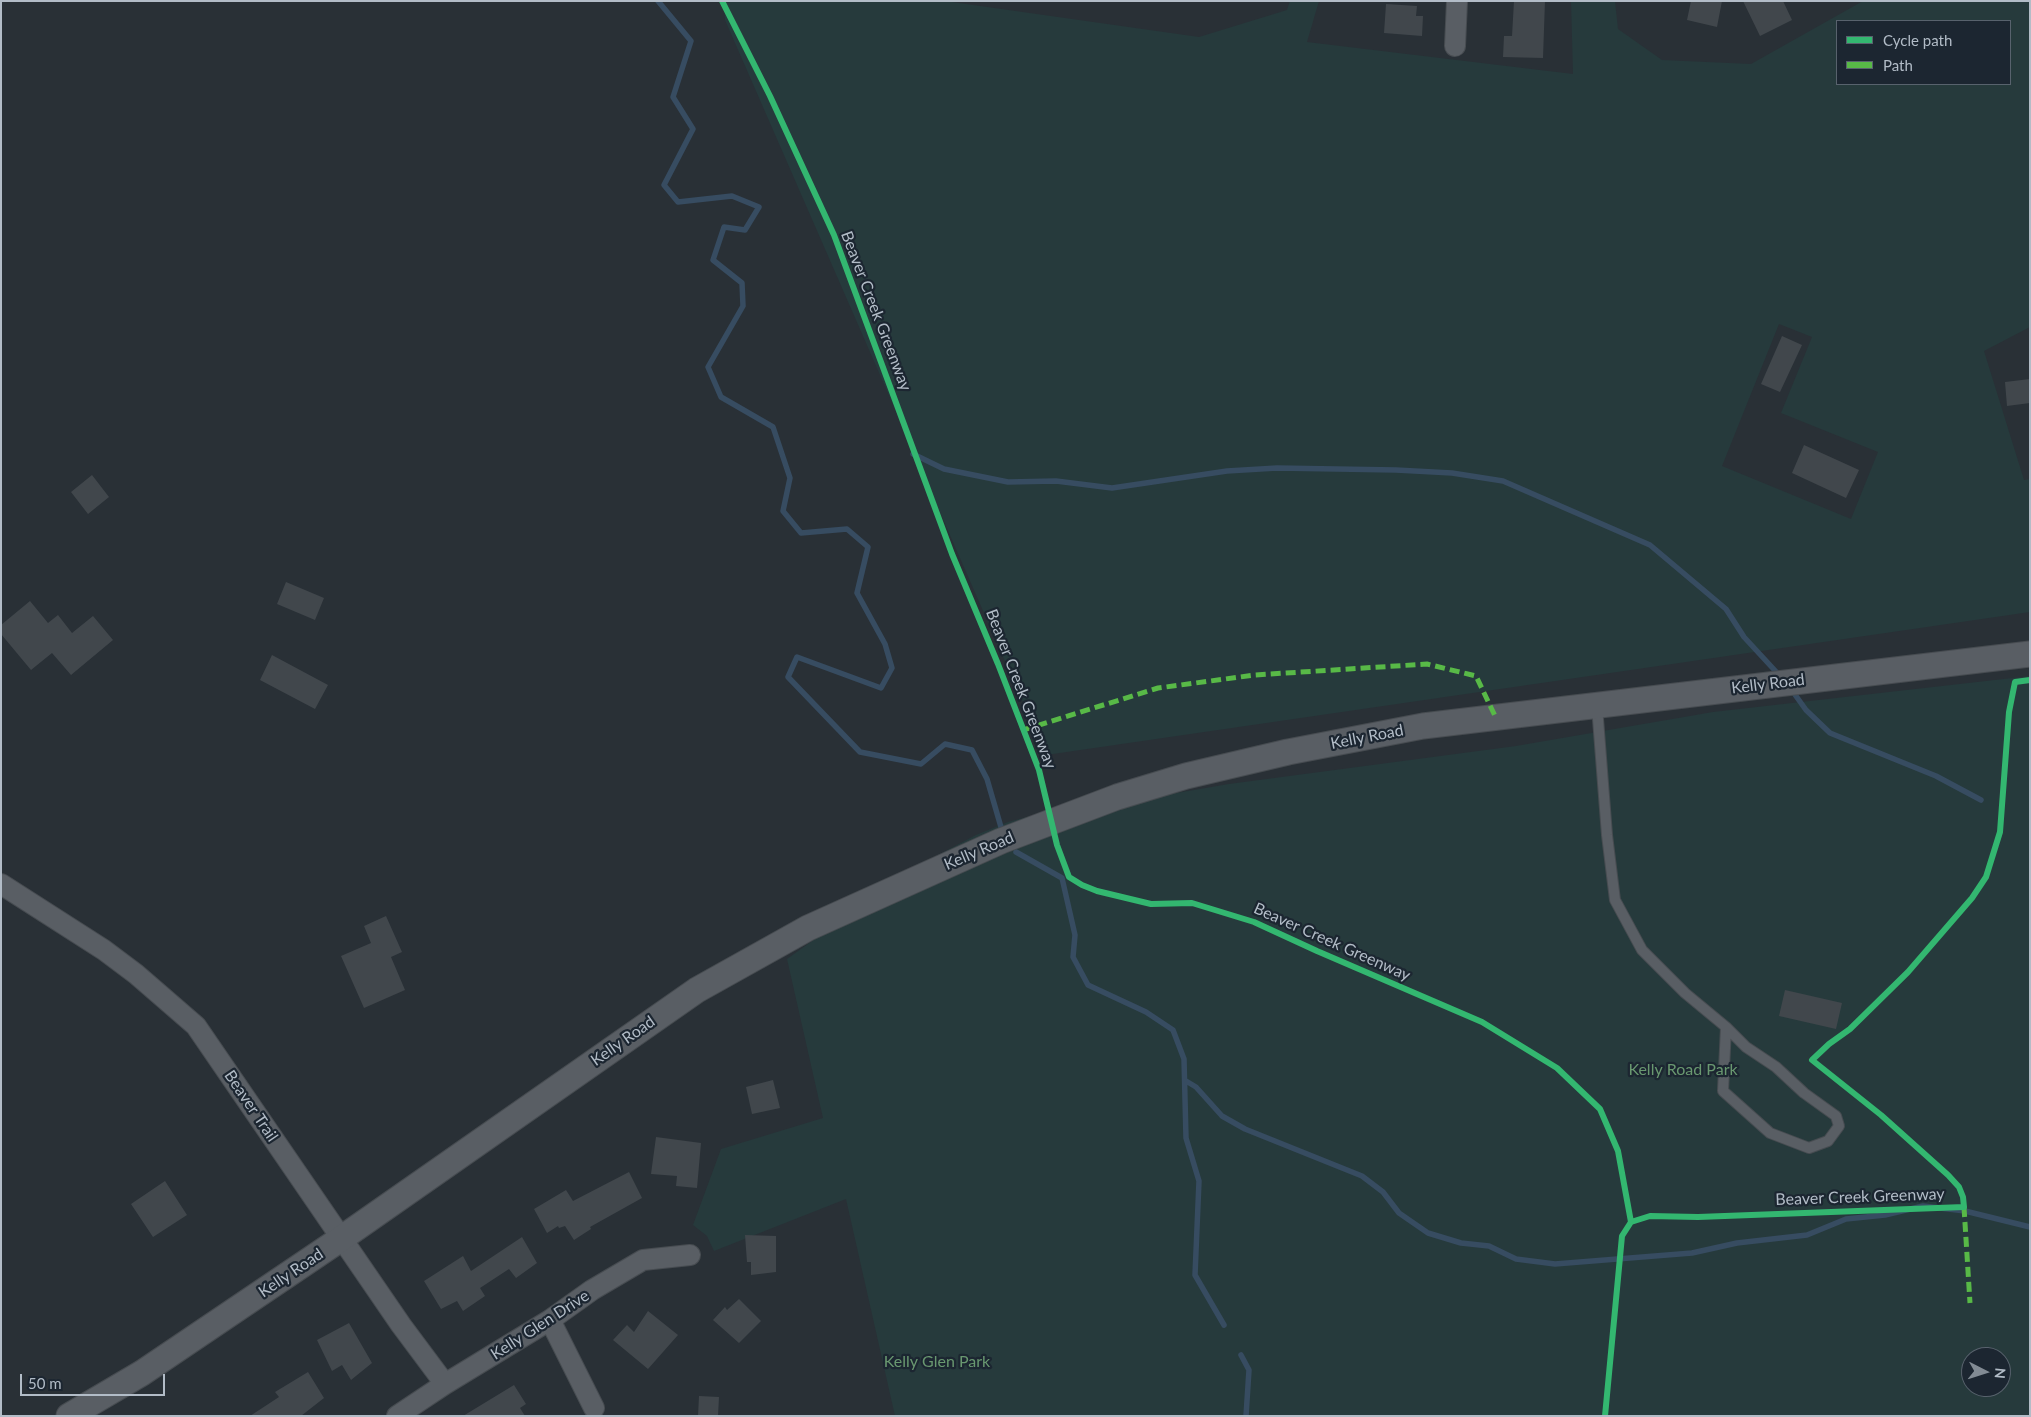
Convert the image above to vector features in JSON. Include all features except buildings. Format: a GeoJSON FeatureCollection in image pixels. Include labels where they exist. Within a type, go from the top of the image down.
{"type":"FeatureCollection","features":[{"type":"Feature","properties":{"kind":"street"},"geometry":{"type":"LineString","coordinates":[[1455,46],[1457,1]]}},
{"type":"Feature","properties":{"kind":"street","name":"Kelly Road"},"geometry":{"type":"LineString","coordinates":[[69,1416],[142,1373],[342,1238],[697,990],[808,928],[992,844],[1116,797],[1186,776],[1288,752],[1423,726],[2030,654]]}},
{"type":"Feature","properties":{"kind":"street","name":"Beaver Trail"},"geometry":{"type":"LineString","coordinates":[[1,884],[104,950],[136,974],[196,1026],[401,1325],[445,1384]]}},
{"type":"Feature","properties":{"kind":"street","name":"Kelly Glen Drive"},"geometry":{"type":"LineString","coordinates":[[397,1416],[445,1384],[550,1320],[592,1290],[643,1260],[690,1255]]}},
{"type":"Feature","properties":{"kind":"street"},"geometry":{"type":"LineString","coordinates":[[550,1320],[594,1408]]}},
{"type":"Feature","properties":{"kind":"lane"},"geometry":{"type":"LineString","coordinates":[[1597,706],[1607,835],[1615,900],[1642,950],[1685,994],[1726,1027],[1746,1047],[1776,1067],[1804,1093],[1836,1116],[1840,1126],[1828,1141],[1810,1148],[1770,1133],[1723,1091],[1726,1027]]}},
{"type":"Feature","properties":{"kind":"green space"},"geometry":{"type":"Polygon","coordinates":[[[724,1],[945,1],[1199,37],[1287,10],[1290,1],[1319,1],[1307,42],[1573,74],[1571,1],[1615,1],[1618,29],[1662,60],[1751,64],[1863,1],[2030,1],[2030,327],[1984,351],[2024,480],[2030,479],[2030,612],[1046,755],[725,20],[724,1]],[[1779,324],[1722,466],[1851,519],[1878,452],[1781,413],[1812,337],[1779,324]]]}},
{"type":"Feature","properties":{"kind":"green space","name":"Kelly Road Park"},"geometry":{"type":"Polygon","coordinates":[[[2030,676],[2030,1416],[895,1416],[846,1199],[714,1251],[707,1236],[693,1225],[721,1149],[823,1118],[787,959],[915,867],[976,835],[1008,822],[1042,813],[1136,800],[1229,784],[1516,746],[1713,712],[2030,676]]]}},
{"type":"Feature","properties":{"kind":"waterway"},"geometry":{"type":"LineString","coordinates":[[658,1],[691,41],[673,97],[693,129],[664,185],[678,202],[732,196],[759,207],[745,230],[724,227],[713,260],[742,283],[743,306],[708,367],[721,397],[773,427],[790,478],[783,511],[801,533],[847,529],[868,547],[857,593],[885,644],[892,668],[881,688],[797,657],[788,677],[860,752],[921,764],[945,744],[972,750],[987,779],[1003,834]]}},
{"type":"Feature","properties":{"kind":"waterway"},"geometry":{"type":"LineString","coordinates":[[913,454],[944,469],[1008,482],[1056,481],[1112,488],[1227,471],[1277,468],[1452,473],[1503,481],[1650,545],[1726,609],[1744,637],[1780,676]]}},
{"type":"Feature","properties":{"kind":"waterway"},"geometry":{"type":"LineString","coordinates":[[1791,689],[1806,710],[1830,733],[1936,776],[1981,800]]}},
{"type":"Feature","properties":{"kind":"waterway"},"geometry":{"type":"LineString","coordinates":[[1016,852],[1062,878],[1075,935],[1073,957],[1088,985],[1146,1012],[1173,1030],[1184,1059],[1186,1138],[1199,1181],[1195,1275],[1224,1325]]}},
{"type":"Feature","properties":{"kind":"waterway"},"geometry":{"type":"LineString","coordinates":[[1186,1081],[1196,1087],[1222,1116],[1245,1129],[1362,1176],[1383,1192],[1399,1213],[1428,1233],[1461,1243],[1489,1246],[1516,1259],[1555,1264],[1692,1253],[1737,1243],[1807,1235],[1846,1219],[1885,1215],[1923,1206],[1965,1211],[2030,1227]]}},
{"type":"Feature","properties":{"kind":"waterway"},"geometry":{"type":"LineString","coordinates":[[1241,1355],[1249,1370],[1246,1416]]}},
{"type":"Feature","properties":{"kind":"marked path"},"geometry":{"type":"LineString","coordinates":[[1023,730],[1158,688],[1255,675],[1427,664],[1476,676],[1496,718]]}},
{"type":"Feature","properties":{"kind":"marked path"},"geometry":{"type":"LineString","coordinates":[[1964,1207],[1970,1303]]}},
{"type":"Feature","properties":{"kind":"cycle path","name":"Beaver Creek Greenway"},"geometry":{"type":"LineString","coordinates":[[722,1],[770,96],[834,235],[952,554],[998,664],[1039,770],[1057,845],[1069,877],[1097,891],[1151,904],[1192,903],[1254,922],[1482,1022],[1557,1068],[1600,1109],[1618,1151],[1631,1222]]}},
{"type":"Feature","properties":{"kind":"cycle path","name":"Beaver Creek Greenway"},"geometry":{"type":"LineString","coordinates":[[1605,1416],[1622,1236],[1631,1222],[1650,1216],[1698,1217],[1964,1207],[1959,1187],[1948,1175],[1881,1115],[1812,1060],[1829,1044],[1850,1029],[1908,972],[1972,898],[1986,877],[2000,832],[2009,712],[2015,682],[2030,680]]}},
{"type":"Feature","properties":{"kind":"park label","name":"Kelly Glen Park"},"geometry":{"type":"Point","coordinates":[937,1362]}}]}
